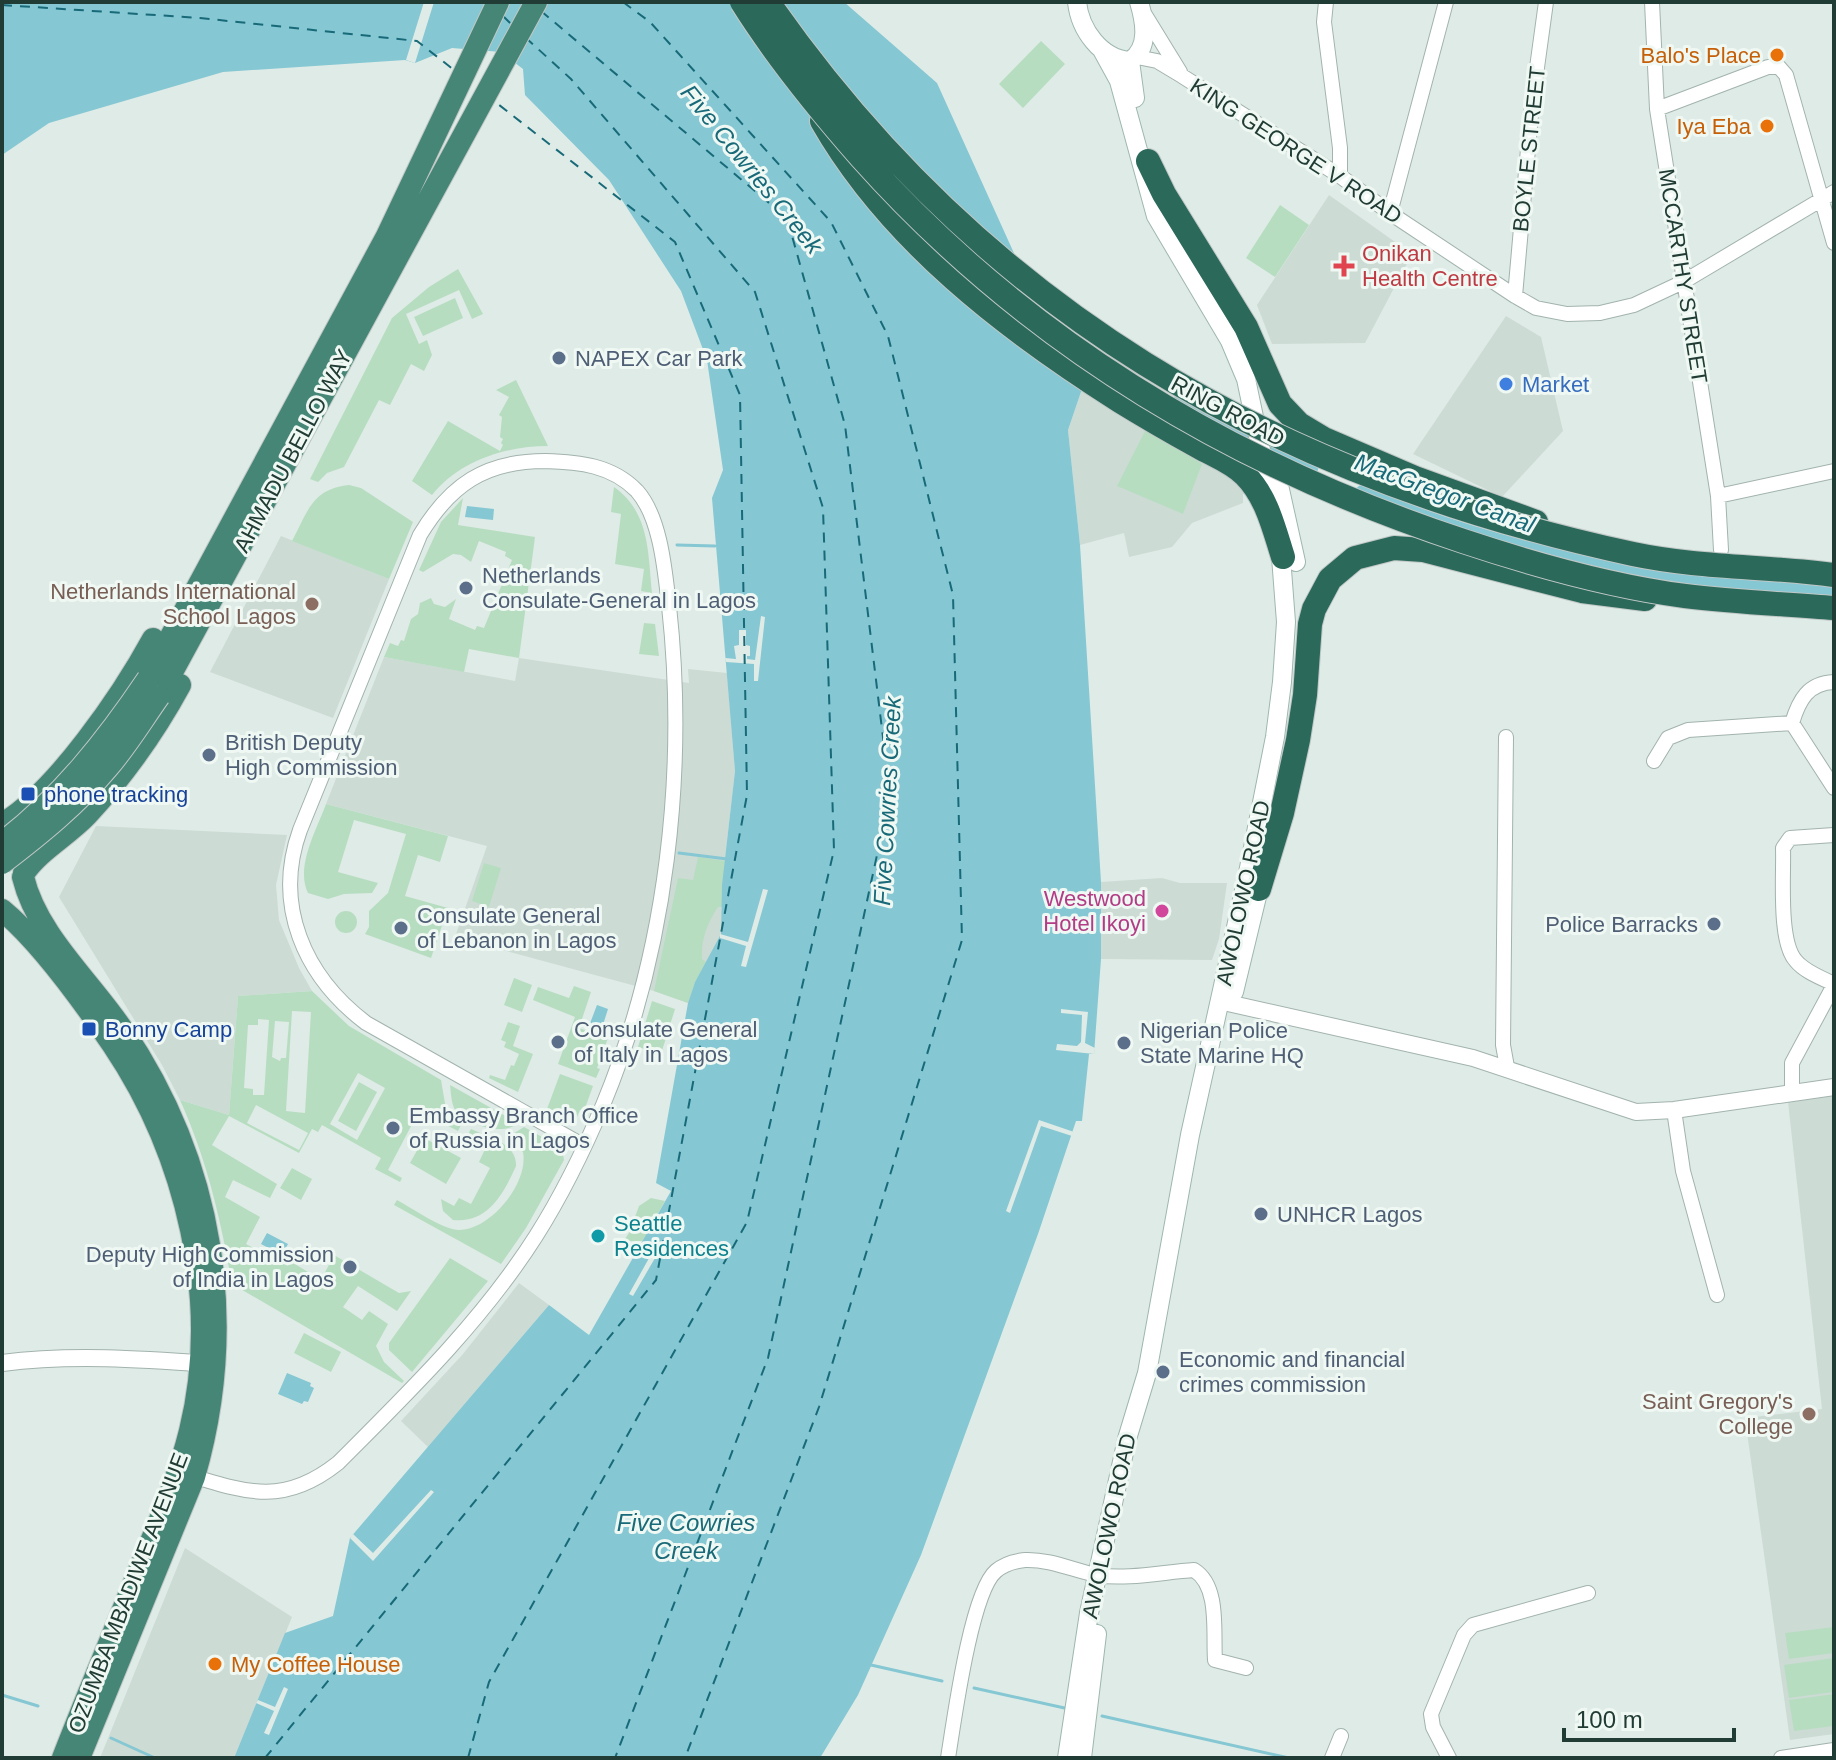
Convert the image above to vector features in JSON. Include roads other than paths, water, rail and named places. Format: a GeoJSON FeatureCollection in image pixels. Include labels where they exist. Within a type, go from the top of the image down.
{"type":"FeatureCollection","features":[{"type":"Feature","properties":{"kind":"highway","name":"AHMADU BELLO WAY"},"geometry":{"type":"LineString","coordinates":[[2,843],[49,802],[154,687],[259,469],[387,236],[498,2]]}},
{"type":"Feature","properties":{"kind":"highway","name":"AHMADU BELLO WAY"},"geometry":{"type":"LineString","coordinates":[[2,863],[79,799],[109,766],[282,473],[536,2]]}},
{"type":"Feature","properties":{"kind":"highway","name":"RING ROAD"},"geometry":{"type":"LineString","coordinates":[[742,2],[810,100],[907,206],[983,278],[1124,384],[1205,432],[1343,497],[1431,531],[1566,572],[1684,596],[1834,608]]}},
{"type":"Feature","properties":{"kind":"highway","name":"RING ROAD"},"geometry":{"type":"LineString","coordinates":[[768,2],[849,108],[944,210],[1016,273],[1101,336],[1145,366],[1230,414],[1369,476],[1488,518],[1636,554],[1706,564],[1834,575]]}},
{"type":"Feature","properties":{"kind":"highway"},"geometry":{"type":"LineString","coordinates":[[810,100],[841,154],[864,185],[933,259],[970,291],[1064,363],[1140,413],[1230,462],[1256,489],[1269,514],[1283,557]]}},
{"type":"Feature","properties":{"kind":"highway"},"geometry":{"type":"LineString","coordinates":[[1148,161],[1164,194],[1246,327],[1280,404],[1299,424],[1324,439],[1402,472],[1496,505],[1578,540]]}},
{"type":"Feature","properties":{"kind":"highway"},"geometry":{"type":"LineString","coordinates":[[2,824],[36,796],[73,756],[111,707],[144,656],[232,496],[259,469]]}},
{"type":"Feature","properties":{"kind":"highway"},"geometry":{"type":"LineString","coordinates":[[2,899],[14,892],[31,863],[86,815],[150,734],[180,686],[276,507],[282,473]]}},
{"type":"Feature","properties":{"kind":"highway"},"geometry":{"type":"LineString","coordinates":[[1259,889],[1282,813],[1305,695],[1310,624],[1320,595],[1342,568],[1369,553],[1394,548],[1443,554],[1569,588],[1621,597],[1658,600],[1684,596]]}},
{"type":"Feature","properties":{"kind":"highway"},"geometry":{"type":"LineString","coordinates":[[1800,571],[1834,566]]}},
{"type":"Feature","properties":{"kind":"highway","name":"OZUMBA MBADIWE AVENUE"},"geometry":{"type":"LineString","coordinates":[[2,831],[23,852],[27,893],[41,921],[122,1029],[174,1124],[209,1239],[216,1305],[208,1364],[190,1432],[186,1474],[79,1758]]}},
{"type":"Feature","properties":{"kind":"highway","name":"OZUMBA MBADIWE AVENUE"},"geometry":{"type":"LineString","coordinates":[[2,910],[28,934],[104,1032],[155,1119],[182,1191],[192,1237],[208,1364]]}},
{"type":"Feature","properties":{"kind":"highway","name":"OZUMBA MBADIWE AVENUE"},"geometry":{"type":"LineString","coordinates":[[63,1758],[186,1474]]}},
{"type":"Feature","properties":{"kind":"main road","name":"AWOLOWO ROAD"},"geometry":{"type":"LineString","coordinates":[[1063,2],[1078,9],[1087,33],[1102,50],[1119,81],[1156,216],[1230,341],[1260,414]]}},
{"type":"Feature","properties":{"kind":"main road","name":"AWOLOWO ROAD"},"geometry":{"type":"LineString","coordinates":[[1140,4],[1145,36],[1133,59],[1130,76],[1148,161],[1158,194],[1173,225],[1234,327],[1249,359],[1283,557],[1286,622],[1275,737],[1225,1003]]}},
{"type":"Feature","properties":{"kind":"main road"},"geometry":{"type":"LineString","coordinates":[[1102,50],[1119,61],[1133,59]]}},
{"type":"Feature","properties":{"kind":"main road","name":"AWOLOWO ROAD"},"geometry":{"type":"LineString","coordinates":[[1082,1758],[1104,1576],[1127,1439],[1147,1373],[1190,1135],[1259,889],[1293,702],[1297,644],[1295,559],[1271,478]]}},
{"type":"Feature","properties":{"kind":"main road","name":"AWOLOWO ROAD"},"geometry":{"type":"LineString","coordinates":[[1067,1758],[1082,1655],[1104,1576]]}},
{"type":"Feature","properties":{"kind":"street"},"geometry":{"type":"LineString","coordinates":[[1326,2],[1324,22],[1340,148],[1340,176]]}},
{"type":"Feature","properties":{"kind":"street"},"geometry":{"type":"LineString","coordinates":[[1390,213],[1446,2]]}},
{"type":"Feature","properties":{"kind":"street","name":"BOYLE STREET"},"geometry":{"type":"LineString","coordinates":[[1515,296],[1532,104],[1546,2]]}},
{"type":"Feature","properties":{"kind":"street","name":"MCCARTHY STREET"},"geometry":{"type":"LineString","coordinates":[[1652,2],[1657,109],[1718,496],[1721,550]]}},
{"type":"Feature","properties":{"kind":"street"},"geometry":{"type":"LineString","coordinates":[[1140,4],[1154,33],[1182,76]]}},
{"type":"Feature","properties":{"kind":"street","name":"KING GEORGE V ROAD"},"geometry":{"type":"LineString","coordinates":[[1133,59],[1157,61],[1182,76],[1340,176],[1390,213],[1536,308],[1585,315],[1618,311],[1683,282],[1828,196]]}},
{"type":"Feature","properties":{"kind":"street"},"geometry":{"type":"LineString","coordinates":[[1657,109],[1768,67],[1779,67],[1786,75],[1828,196],[1834,243]]}},
{"type":"Feature","properties":{"kind":"street"},"geometry":{"type":"LineString","coordinates":[[186,1474],[237,1490],[268,1493],[302,1486],[338,1463],[432,1368],[491,1298],[535,1237],[584,1146],[621,1054],[656,919],[674,791],[677,707],[664,560],[649,511],[638,492],[621,478],[588,464],[518,463],[483,472],[467,481],[445,498],[420,535],[300,830],[292,852],[290,891],[297,927],[312,965],[347,1009],[366,1023],[584,1146]]}},
{"type":"Feature","properties":{"kind":"street"},"geometry":{"type":"LineString","coordinates":[[1718,496],[1834,471]]}},
{"type":"Feature","properties":{"kind":"street"},"geometry":{"type":"LineString","coordinates":[[1792,723],[1808,690],[1817,683],[1834,682]]}},
{"type":"Feature","properties":{"kind":"street"},"geometry":{"type":"LineString","coordinates":[[1654,761],[1668,738],[1688,730],[1792,723]]}},
{"type":"Feature","properties":{"kind":"street"},"geometry":{"type":"LineString","coordinates":[[1792,723],[1834,788]]}},
{"type":"Feature","properties":{"kind":"street"},"geometry":{"type":"LineString","coordinates":[[1506,737],[1503,1045],[1507,1067]]}},
{"type":"Feature","properties":{"kind":"street"},"geometry":{"type":"LineString","coordinates":[[1792,1093],[1792,1063],[1834,985],[1798,964],[1792,956],[1785,921],[1783,848],[1790,838],[1834,835]]}},
{"type":"Feature","properties":{"kind":"street"},"geometry":{"type":"LineString","coordinates":[[1225,1003],[1507,1067],[1636,1112],[1674,1110],[1834,1087]]}},
{"type":"Feature","properties":{"kind":"street"},"geometry":{"type":"LineString","coordinates":[[1674,1110],[1683,1171],[1717,1295]]}},
{"type":"Feature","properties":{"kind":"street"},"geometry":{"type":"LineString","coordinates":[[2,1363],[76,1359],[208,1364]]}},
{"type":"Feature","properties":{"kind":"street"},"geometry":{"type":"LineString","coordinates":[[948,1758],[957,1698],[979,1598],[997,1570],[1009,1563],[1034,1561],[1104,1576],[1194,1570],[1202,1575],[1211,1589],[1215,1660],[1246,1668]]}},
{"type":"Feature","properties":{"kind":"street"},"geometry":{"type":"LineString","coordinates":[[1449,1758],[1433,1727],[1431,1714],[1464,1635],[1473,1625],[1588,1593]]}},
{"type":"Feature","properties":{"kind":"street"},"geometry":{"type":"LineString","coordinates":[[1332,1758],[1341,1736]]}},
{"type":"Feature","properties":{"kind":"street"},"geometry":{"type":"LineString","coordinates":[[1781,1758],[1834,1750]]}},
{"type":"Feature","properties":{"kind":"water","name":"Five Cowries Creek"},"geometry":{"type":"Polygon","coordinates":[[[2,2],[844,2],[937,83],[1037,304],[1073,376],[1083,386],[1068,430],[1080,545],[1101,882],[1101,959],[1094,1054],[1089,1054],[1082,1121],[1076,1121],[921,1555],[858,1695],[820,1758],[234,1758],[285,1633],[333,1616],[350,1538],[549,1305],[589,1335],[671,1191],[656,1183],[688,1003],[695,982],[721,934],[722,885],[735,771],[712,498],[723,470],[707,360],[681,291],[609,180],[525,95],[523,69],[501,52],[452,48],[415,63],[405,60],[223,72],[49,123],[2,155],[2,2]]]}},
{"type":"Feature","properties":{"kind":"water"},"geometry":{"type":"Polygon","coordinates":[[[467,506],[494,509],[493,520],[465,517],[467,506]]]}},
{"type":"Feature","properties":{"kind":"water"},"geometry":{"type":"Polygon","coordinates":[[[597,1005],[608,1009],[601,1031],[589,1026],[597,1005]]]}},
{"type":"Feature","properties":{"kind":"water"},"geometry":{"type":"Polygon","coordinates":[[[267,1233],[288,1244],[282,1255],[261,1244],[267,1233]]]}},
{"type":"Feature","properties":{"kind":"water"},"geometry":{"type":"Polygon","coordinates":[[[287,1373],[311,1383],[310,1386],[314,1388],[308,1402],[302,1404],[278,1394],[287,1373]]]}},
{"type":"Feature","properties":{"kind":"waterway","name":"MacGregor Canal"},"geometry":{"type":"LineString","coordinates":[[1037,304],[1110,357]]}},
{"type":"Feature","properties":{"kind":"waterway","name":"MacGregor Canal"},"geometry":{"type":"LineString","coordinates":[[1179,401],[1312,469]]}},
{"type":"Feature","properties":{"kind":"waterway","name":"MacGregor Canal"},"geometry":{"type":"LineString","coordinates":[[1362,491],[1472,531],[1587,561],[1684,578],[1834,592]]}},
{"type":"Feature","properties":{"kind":"waterway"},"geometry":{"type":"LineString","coordinates":[[677,545],[715,546]]}},
{"type":"Feature","properties":{"kind":"waterway"},"geometry":{"type":"LineString","coordinates":[[679,853],[727,859]]}},
{"type":"Feature","properties":{"kind":"waterway"},"geometry":{"type":"LineString","coordinates":[[871,1665],[942,1681]]}},
{"type":"Feature","properties":{"kind":"waterway"},"geometry":{"type":"LineString","coordinates":[[974,1688],[1069,1709]]}},
{"type":"Feature","properties":{"kind":"waterway"},"geometry":{"type":"LineString","coordinates":[[2,1695],[38,1706]]}},
{"type":"Feature","properties":{"kind":"waterway"},"geometry":{"type":"LineString","coordinates":[[1102,1716],[1289,1758]]}},
{"type":"Feature","properties":{"kind":"waterway"},"geometry":{"type":"LineString","coordinates":[[111,1738],[155,1758]]}},
{"type":"Feature","properties":{"kind":"place","name":"Balo's Place"},"geometry":{"type":"Point","coordinates":[1777,55]}},
{"type":"Feature","properties":{"kind":"place","name":"Iya Eba"},"geometry":{"type":"Point","coordinates":[1767,126]}},
{"type":"Feature","properties":{"kind":"place","name":"Onikan Health Centre"},"geometry":{"type":"Point","coordinates":[1344,266]}},
{"type":"Feature","properties":{"kind":"place","name":"NAPEX Car Park"},"geometry":{"type":"Point","coordinates":[559,358]}},
{"type":"Feature","properties":{"kind":"place","name":"Market"},"geometry":{"type":"Point","coordinates":[1506,384]}},
{"type":"Feature","properties":{"kind":"place","name":"Netherlands Consulate-General in Lagos"},"geometry":{"type":"Point","coordinates":[466,588]}},
{"type":"Feature","properties":{"kind":"place","name":"Netherlands International School Lagos"},"geometry":{"type":"Point","coordinates":[312,604]}},
{"type":"Feature","properties":{"kind":"place","name":"British Deputy High Commission"},"geometry":{"type":"Point","coordinates":[209,755]}},
{"type":"Feature","properties":{"kind":"place","name":"phone tracking"},"geometry":{"type":"Point","coordinates":[28,794]}},
{"type":"Feature","properties":{"kind":"place","name":"Westwood Hotel Ikoyi"},"geometry":{"type":"Point","coordinates":[1162,911]}},
{"type":"Feature","properties":{"kind":"place","name":"Police Barracks"},"geometry":{"type":"Point","coordinates":[1714,924]}},
{"type":"Feature","properties":{"kind":"place","name":"Consulate General of Lebanon in Lagos"},"geometry":{"type":"Point","coordinates":[401,928]}},
{"type":"Feature","properties":{"kind":"place","name":"Bonny Camp"},"geometry":{"type":"Point","coordinates":[89,1029]}},
{"type":"Feature","properties":{"kind":"place","name":"Consulate General of Italy in Lagos"},"geometry":{"type":"Point","coordinates":[558,1042]}},
{"type":"Feature","properties":{"kind":"place","name":"Nigerian Police State Marine HQ"},"geometry":{"type":"Point","coordinates":[1124,1043]}},
{"type":"Feature","properties":{"kind":"place","name":"Embassy Branch Office of Russia in Lagos"},"geometry":{"type":"Point","coordinates":[393,1128]}},
{"type":"Feature","properties":{"kind":"place","name":"UNHCR Lagos"},"geometry":{"type":"Point","coordinates":[1261,1214]}},
{"type":"Feature","properties":{"kind":"place","name":"Seattle Residences"},"geometry":{"type":"Point","coordinates":[598,1236]}},
{"type":"Feature","properties":{"kind":"place","name":"Deputy High Commission of India in Lagos"},"geometry":{"type":"Point","coordinates":[350,1267]}},
{"type":"Feature","properties":{"kind":"place","name":"Economic and financial crimes commission"},"geometry":{"type":"Point","coordinates":[1163,1372]}},
{"type":"Feature","properties":{"kind":"place","name":"Saint Gregory's College"},"geometry":{"type":"Point","coordinates":[1809,1414]}},
{"type":"Feature","properties":{"kind":"place","name":"My Coffee House"},"geometry":{"type":"Point","coordinates":[215,1664]}}]}
